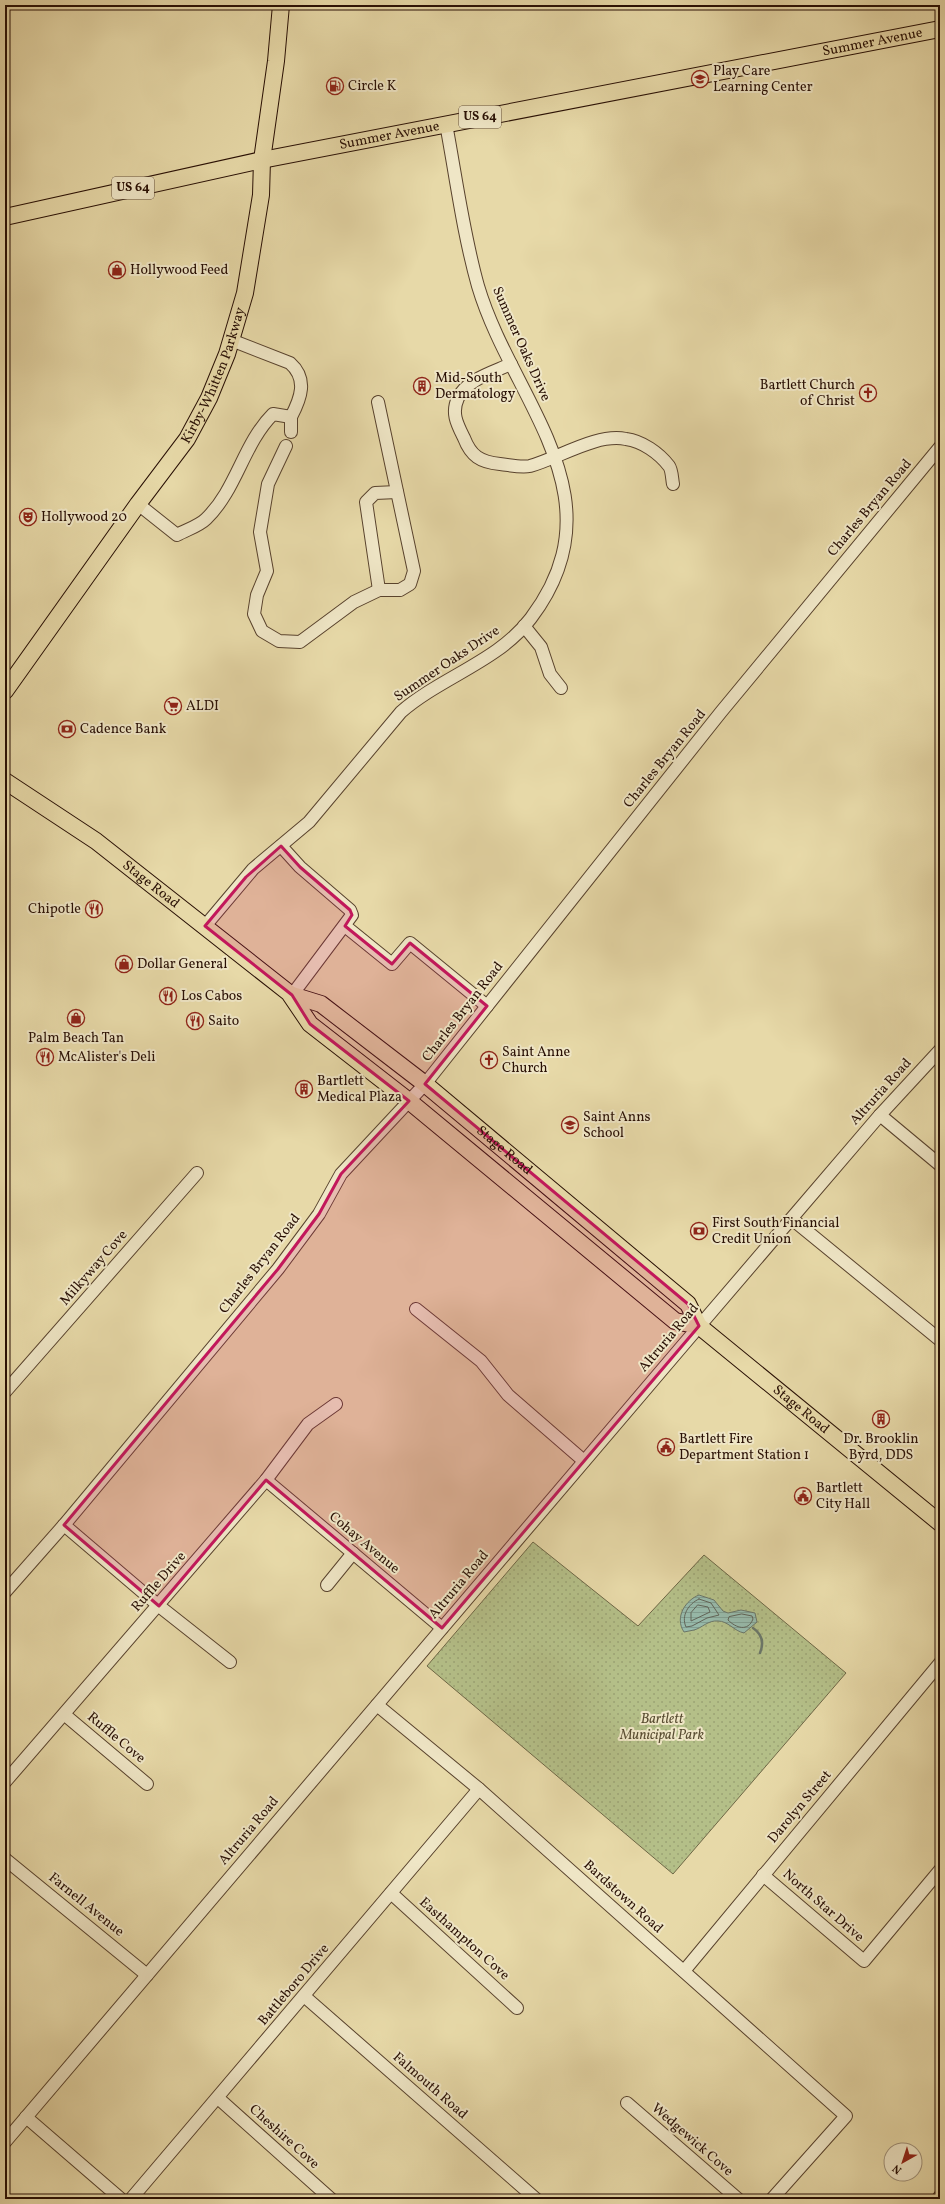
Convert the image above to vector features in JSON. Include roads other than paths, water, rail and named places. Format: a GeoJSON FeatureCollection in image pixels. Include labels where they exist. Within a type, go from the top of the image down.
{"type":"FeatureCollection","features":[{"type":"Feature","properties":{"kind":"main road","name":"Kirby-Whitten Parkway"},"geometry":{"type":"LineString","coordinates":[[5,691],[138,504],[187,439],[209,398],[231,340],[246,286],[261,195],[262,160],[276,60],[281,5]]}},
{"type":"Feature","properties":{"kind":"main road","name":"Summer Avenue"},"geometry":{"type":"LineString","coordinates":[[5,217],[262,160],[940,29]]}},
{"type":"Feature","properties":{"kind":"main road","name":"Stage Road"},"geometry":{"type":"LineString","coordinates":[[5,781],[96,841],[292,995],[310,1024],[409,1101],[675,1321],[699,1326]]}},
{"type":"Feature","properties":{"kind":"main road","name":"Stage Road"},"geometry":{"type":"LineString","coordinates":[[292,995],[321,1004],[425,1084],[688,1304],[699,1326],[940,1523]]}},
{"type":"Feature","properties":{"kind":"main road"},"geometry":{"type":"LineString","coordinates":[[544,1213],[558,1195]]}},
{"type":"Feature","properties":{"kind":"street","name":"Summer Oaks Drive"},"geometry":{"type":"LineString","coordinates":[[205,926],[246,877],[299,832],[320,810],[401,712],[417,699],[500,647],[524,626],[540,605],[553,581],[565,538],[566,504],[564,483],[556,457],[497,335],[478,286],[446,124]]}},
{"type":"Feature","properties":{"kind":"street"},"geometry":{"type":"LineString","coordinates":[[231,340],[290,364],[297,370],[301,381],[299,401],[291,417],[291,432]]}},
{"type":"Feature","properties":{"kind":"street"},"geometry":{"type":"LineString","coordinates":[[511,364],[472,383],[461,392],[458,398],[454,412],[455,418],[468,447],[476,457],[487,463],[523,467],[556,457],[604,439],[625,438],[637,441],[659,456],[670,467],[673,484]]}},
{"type":"Feature","properties":{"kind":"street"},"geometry":{"type":"LineString","coordinates":[[286,446],[268,484],[260,532],[267,571],[257,595],[254,614],[262,632],[280,642],[300,642],[354,602],[379,590],[400,590],[410,584],[414,571],[378,402]]}},
{"type":"Feature","properties":{"kind":"street"},"geometry":{"type":"LineString","coordinates":[[138,504],[177,535],[205,520],[225,497],[262,425],[273,414],[291,417]]}},
{"type":"Feature","properties":{"kind":"street","name":"Charles Bryan Road"},"geometry":{"type":"LineString","coordinates":[[5,1592],[64,1525],[278,1268],[319,1214],[341,1174],[425,1084],[721,712],[940,447]]}},
{"type":"Feature","properties":{"kind":"street"},"geometry":{"type":"LineString","coordinates":[[379,590],[366,502],[375,493],[397,492]]}},
{"type":"Feature","properties":{"kind":"street"},"geometry":{"type":"LineString","coordinates":[[524,626],[541,647],[550,674],[561,688]]}},
{"type":"Feature","properties":{"kind":"street"},"geometry":{"type":"LineString","coordinates":[[281,846],[300,867],[350,910],[352,915],[292,995]]}},
{"type":"Feature","properties":{"kind":"street"},"geometry":{"type":"LineString","coordinates":[[345,926],[392,964],[410,943],[487,1006]]}},
{"type":"Feature","properties":{"kind":"street","name":"Altruria Road"},"geometry":{"type":"LineString","coordinates":[[5,2142],[699,1326],[880,1115],[940,1050]]}},
{"type":"Feature","properties":{"kind":"street"},"geometry":{"type":"LineString","coordinates":[[880,1115],[940,1165]]}},
{"type":"Feature","properties":{"kind":"street","name":"Milkyway Cove"},"geometry":{"type":"LineString","coordinates":[[7,1384],[197,1173]]}},
{"type":"Feature","properties":{"kind":"street"},"geometry":{"type":"LineString","coordinates":[[792,1219],[940,1340]]}},
{"type":"Feature","properties":{"kind":"street"},"geometry":{"type":"LineString","coordinates":[[416,1309],[481,1361],[508,1396],[584,1461]]}},
{"type":"Feature","properties":{"kind":"street","name":"Ruffle Drive"},"geometry":{"type":"LineString","coordinates":[[5,1782],[65,1715],[266,1480],[308,1424],[336,1404]]}},
{"type":"Feature","properties":{"kind":"street","name":"Cohay Avenue"},"geometry":{"type":"LineString","coordinates":[[266,1480],[442,1628]]}},
{"type":"Feature","properties":{"kind":"street"},"geometry":{"type":"LineString","coordinates":[[64,1525],[159,1606],[230,1662]]}},
{"type":"Feature","properties":{"kind":"street"},"geometry":{"type":"LineString","coordinates":[[327,1585],[353,1553]]}},
{"type":"Feature","properties":{"kind":"street","name":"Darolyn Street"},"geometry":{"type":"LineString","coordinates":[[684,1971],[940,1663]]}},
{"type":"Feature","properties":{"kind":"street","name":"Bardstown Road"},"geometry":{"type":"LineString","coordinates":[[377,1705],[479,1790],[846,2116],[772,2199]]}},
{"type":"Feature","properties":{"kind":"street","name":"Ruffle Cove"},"geometry":{"type":"LineString","coordinates":[[65,1715],[147,1784]]}},
{"type":"Feature","properties":{"kind":"street","name":"Battleboro Drive"},"geometry":{"type":"LineString","coordinates":[[132,2199],[479,1790]]}},
{"type":"Feature","properties":{"kind":"street","name":"Farnell Avenue"},"geometry":{"type":"LineString","coordinates":[[5,1859],[147,1975]]}},
{"type":"Feature","properties":{"kind":"street","name":"North Star Drive"},"geometry":{"type":"LineString","coordinates":[[763,1875],[864,1961],[940,1870]]}},
{"type":"Feature","properties":{"kind":"street","name":"Easthampton Cove"},"geometry":{"type":"LineString","coordinates":[[391,1893],[517,2008]]}},
{"type":"Feature","properties":{"kind":"street","name":"Falmouth Road"},"geometry":{"type":"LineString","coordinates":[[304,1996],[536,2199]]}},
{"type":"Feature","properties":{"kind":"street","name":"Cheshire Cove"},"geometry":{"type":"LineString","coordinates":[[218,2098],[331,2199]]}},
{"type":"Feature","properties":{"kind":"street","name":"Wedgewick Cove"},"geometry":{"type":"LineString","coordinates":[[627,2104],[738,2199]]}},
{"type":"Feature","properties":{"kind":"street"},"geometry":{"type":"LineString","coordinates":[[26,2117],[121,2199]]}},
{"type":"Feature","properties":{"kind":"water"},"geometry":{"type":"Polygon","coordinates":[[[699,1595],[714,1600],[723,1611],[728,1613],[741,1610],[755,1613],[757,1622],[744,1633],[722,1621],[714,1621],[697,1629],[684,1632],[680,1621],[683,1610],[694,1597],[699,1595]]]}},
{"type":"Feature","properties":{"kind":"waterway"},"geometry":{"type":"LineString","coordinates":[[753,1628],[760,1636],[762,1642],[760,1653]]}},
{"type":"Feature","properties":{"kind":"place","name":"Play Care Learning Center"},"geometry":{"type":"Point","coordinates":[700,79]}},
{"type":"Feature","properties":{"kind":"place","name":"Circle K"},"geometry":{"type":"Point","coordinates":[335,86]}},
{"type":"Feature","properties":{"kind":"place","name":"Hollywood Feed"},"geometry":{"type":"Point","coordinates":[117,270]}},
{"type":"Feature","properties":{"kind":"place","name":"Mid-South Dermatology"},"geometry":{"type":"Point","coordinates":[422,386]}},
{"type":"Feature","properties":{"kind":"place","name":"Bartlett Church of Christ"},"geometry":{"type":"Point","coordinates":[868,393]}},
{"type":"Feature","properties":{"kind":"place","name":"Hollywood 20"},"geometry":{"type":"Point","coordinates":[28,517]}},
{"type":"Feature","properties":{"kind":"place","name":"ALDI"},"geometry":{"type":"Point","coordinates":[173,706]}},
{"type":"Feature","properties":{"kind":"place","name":"Cadence Bank"},"geometry":{"type":"Point","coordinates":[67,729]}},
{"type":"Feature","properties":{"kind":"place","name":"Chipotle"},"geometry":{"type":"Point","coordinates":[94,909]}},
{"type":"Feature","properties":{"kind":"place","name":"Dollar General"},"geometry":{"type":"Point","coordinates":[124,964]}},
{"type":"Feature","properties":{"kind":"place","name":"Los Cabos"},"geometry":{"type":"Point","coordinates":[168,996]}},
{"type":"Feature","properties":{"kind":"place","name":"Palm Beach Tan"},"geometry":{"type":"Point","coordinates":[76,1018]}},
{"type":"Feature","properties":{"kind":"place","name":"Saito"},"geometry":{"type":"Point","coordinates":[195,1021]}},
{"type":"Feature","properties":{"kind":"place","name":"McAlister's Deli"},"geometry":{"type":"Point","coordinates":[45,1057]}},
{"type":"Feature","properties":{"kind":"place","name":"Saint Anne Church"},"geometry":{"type":"Point","coordinates":[489,1060]}},
{"type":"Feature","properties":{"kind":"place","name":"Bartlett Medical Plaza"},"geometry":{"type":"Point","coordinates":[304,1089]}},
{"type":"Feature","properties":{"kind":"place","name":"Saint Anns School"},"geometry":{"type":"Point","coordinates":[570,1125]}},
{"type":"Feature","properties":{"kind":"place","name":"First South Financial Credit Union"},"geometry":{"type":"Point","coordinates":[699,1231]}},
{"type":"Feature","properties":{"kind":"place","name":"Dr. Brooklin Byrd, DDS"},"geometry":{"type":"Point","coordinates":[881,1419]}},
{"type":"Feature","properties":{"kind":"place","name":"Bartlett Fire Department Station 1"},"geometry":{"type":"Point","coordinates":[666,1447]}},
{"type":"Feature","properties":{"kind":"place","name":"Bartlett City Hall"},"geometry":{"type":"Point","coordinates":[803,1496]}},
{"type":"Feature","properties":{"kind":"park label","name":"Bartlett Municipal Park"},"geometry":{"type":"Point","coordinates":[662,1728]}}]}
